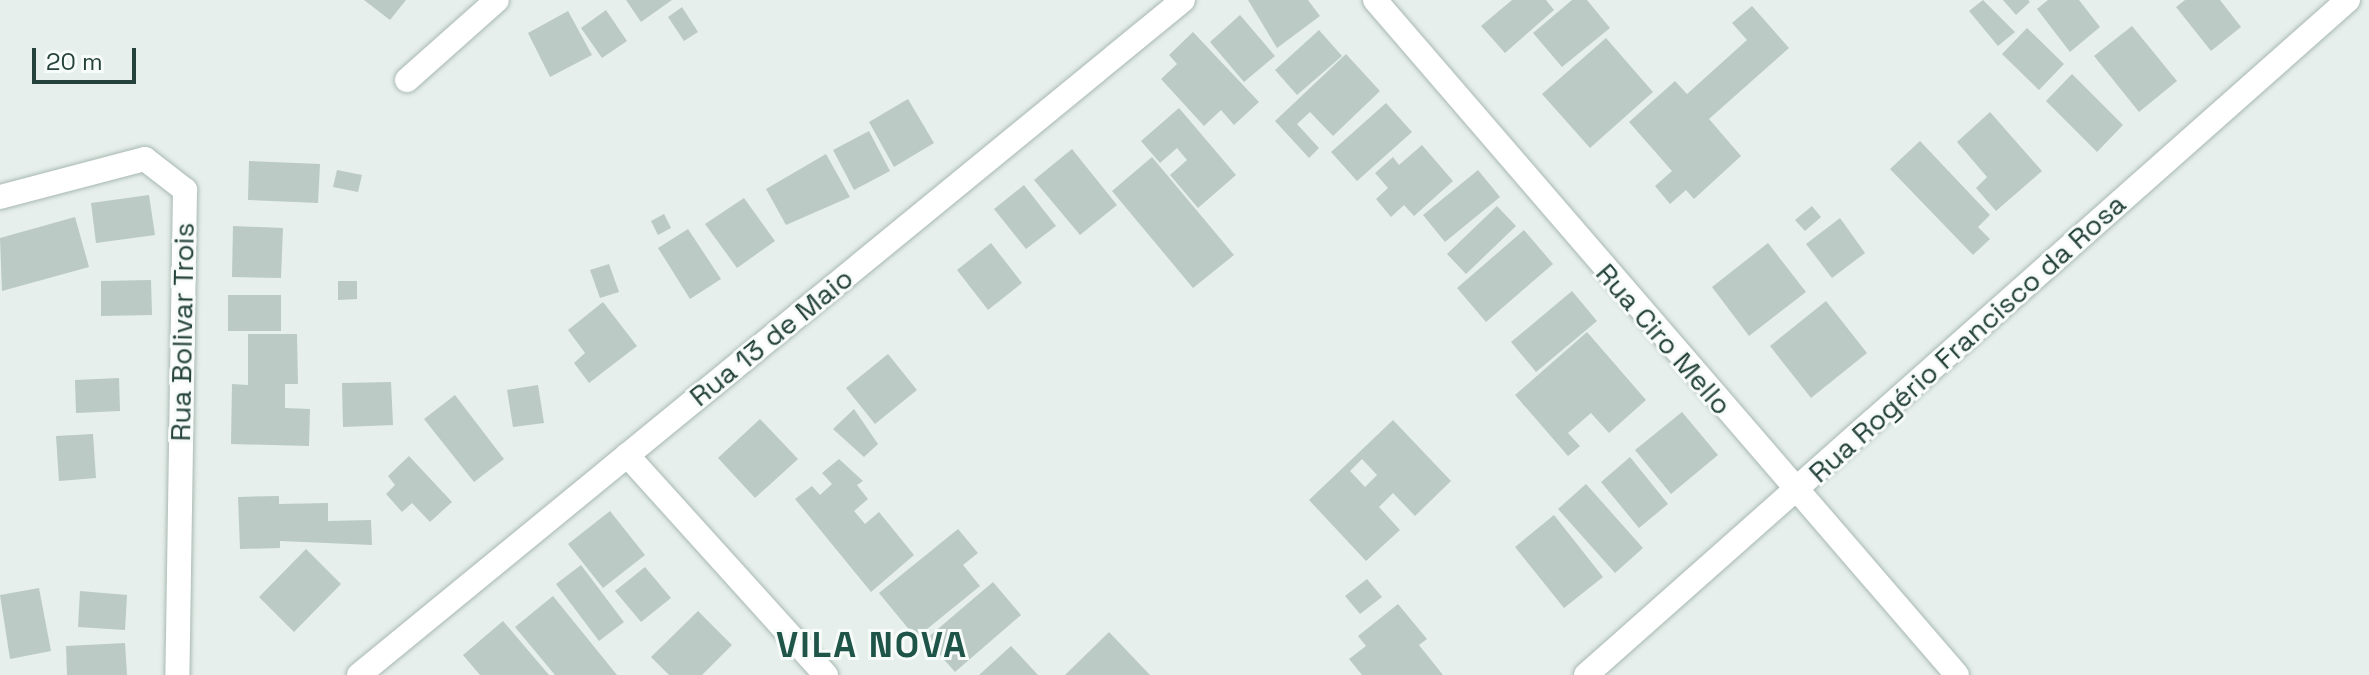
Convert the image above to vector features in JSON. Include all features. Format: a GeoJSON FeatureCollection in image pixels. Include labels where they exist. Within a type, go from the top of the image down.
{"type":"FeatureCollection","features":[{"type":"Feature","properties":{"kind":"street"},"geometry":{"type":"LineString","coordinates":[[407,80],[497,0]]}},
{"type":"Feature","properties":{"kind":"street","name":"Rua 13 de Maio"},"geometry":{"type":"LineString","coordinates":[[359,675],[1183,0]]}},
{"type":"Feature","properties":{"kind":"street","name":"Rua Ciro Mello"},"geometry":{"type":"LineString","coordinates":[[1375,0],[1795,491],[1957,675]]}},
{"type":"Feature","properties":{"kind":"street","name":"Rua Rogério Francisco da Rosa"},"geometry":{"type":"LineString","coordinates":[[1586,675],[2348,0]]}},
{"type":"Feature","properties":{"kind":"street","name":"Rua Bolivar Trois"},"geometry":{"type":"LineString","coordinates":[[0,197],[145,159],[185,190],[177,675]]}},
{"type":"Feature","properties":{"kind":"street"},"geometry":{"type":"LineString","coordinates":[[627,455],[826,675]]}},
{"type":"Feature","properties":{"kind":"building"},"geometry":{"type":"Polygon","coordinates":[[[364,0],[406,0],[390,20],[364,0]]]}},
{"type":"Feature","properties":{"kind":"building"},"geometry":{"type":"Polygon","coordinates":[[[626,0],[672,0],[641,22],[626,0]]]}},
{"type":"Feature","properties":{"kind":"building"},"geometry":{"type":"Polygon","coordinates":[[[1248,0],[1308,0],[1320,16],[1277,48],[1248,0]]]}},
{"type":"Feature","properties":{"kind":"building"},"geometry":{"type":"Polygon","coordinates":[[[1512,0],[1546,0],[1554,10],[1505,53],[1481,26],[1512,0]]]}},
{"type":"Feature","properties":{"kind":"building"},"geometry":{"type":"Polygon","coordinates":[[[1572,0],[1587,0],[1610,28],[1562,67],[1533,33],[1572,0]]]}},
{"type":"Feature","properties":{"kind":"building"},"geometry":{"type":"Polygon","coordinates":[[[1983,0],[2015,32],[1998,46],[1969,11],[1983,0]]]}},
{"type":"Feature","properties":{"kind":"building"},"geometry":{"type":"Polygon","coordinates":[[[2003,0],[2028,0],[2030,2],[2016,15],[2003,0]]]}},
{"type":"Feature","properties":{"kind":"building"},"geometry":{"type":"Polygon","coordinates":[[[2048,0],[2079,0],[2100,27],[2070,52],[2037,9],[2048,0]]]}},
{"type":"Feature","properties":{"kind":"building"},"geometry":{"type":"Polygon","coordinates":[[[2185,0],[2220,0],[2241,27],[2211,51],[2176,7],[2185,0]]]}},
{"type":"Feature","properties":{"kind":"building"},"geometry":{"type":"Polygon","coordinates":[[[1752,6],[1789,48],[1709,119],[1741,156],[1694,199],[1686,190],[1670,204],[1655,186],[1672,171],[1629,122],[1675,81],[1687,94],[1747,40],[1732,23],[1752,6]]]}},
{"type":"Feature","properties":{"kind":"building"},"geometry":{"type":"Polygon","coordinates":[[[682,7],[698,32],[684,41],[668,17],[682,7]]]}},
{"type":"Feature","properties":{"kind":"building"},"geometry":{"type":"Polygon","coordinates":[[[606,10],[627,41],[602,58],[581,28],[606,10]]]}},
{"type":"Feature","properties":{"kind":"building"},"geometry":{"type":"Polygon","coordinates":[[[568,11],[592,55],[550,77],[528,33],[568,11]]]}},
{"type":"Feature","properties":{"kind":"building"},"geometry":{"type":"Polygon","coordinates":[[[1240,15],[1275,56],[1244,82],[1210,42],[1240,15]]]}},
{"type":"Feature","properties":{"kind":"building"},"geometry":{"type":"Polygon","coordinates":[[[2132,26],[2177,81],[2139,112],[2094,56],[2132,26]]]}},
{"type":"Feature","properties":{"kind":"building"},"geometry":{"type":"Polygon","coordinates":[[[2027,28],[2064,64],[2039,90],[2002,54],[2027,28]]]}},
{"type":"Feature","properties":{"kind":"building"},"geometry":{"type":"Polygon","coordinates":[[[1319,30],[1342,56],[1297,95],[1275,70],[1319,30]]]}},
{"type":"Feature","properties":{"kind":"building"},"geometry":{"type":"Polygon","coordinates":[[[1193,32],[1259,102],[1234,125],[1221,110],[1204,126],[1161,79],[1177,64],[1169,55],[1193,32]]]}},
{"type":"Feature","properties":{"kind":"building"},"geometry":{"type":"Polygon","coordinates":[[[1606,38],[1653,92],[1590,148],[1542,94],[1606,38]]]}},
{"type":"Feature","properties":{"kind":"building"},"geometry":{"type":"Polygon","coordinates":[[[1346,54],[1380,91],[1333,136],[1310,112],[1297,124],[1319,148],[1309,158],[1275,121],[1346,54]]]}},
{"type":"Feature","properties":{"kind":"building"},"geometry":{"type":"Polygon","coordinates":[[[2072,74],[2123,125],[2097,152],[2046,101],[2072,74]]]}},
{"type":"Feature","properties":{"kind":"building"},"geometry":{"type":"Polygon","coordinates":[[[908,99],[934,143],[894,167],[869,122],[908,99]]]}},
{"type":"Feature","properties":{"kind":"building"},"geometry":{"type":"Polygon","coordinates":[[[1386,103],[1412,132],[1357,181],[1331,152],[1386,103]]]}},
{"type":"Feature","properties":{"kind":"building"},"geometry":{"type":"Polygon","coordinates":[[[1179,108],[1236,175],[1198,208],[1170,175],[1187,160],[1177,148],[1160,163],[1141,141],[1179,108]]]}},
{"type":"Feature","properties":{"kind":"building"},"geometry":{"type":"Polygon","coordinates":[[[1990,112],[2042,171],[1996,211],[1976,188],[1987,177],[1957,142],[1990,112]]]}},
{"type":"Feature","properties":{"kind":"building"},"geometry":{"type":"Polygon","coordinates":[[[869,131],[890,171],[854,190],[833,150],[869,131]]]}},
{"type":"Feature","properties":{"kind":"building"},"geometry":{"type":"Polygon","coordinates":[[[1920,141],[1990,215],[1978,227],[1990,239],[1973,255],[1890,169],[1920,141]]]}},
{"type":"Feature","properties":{"kind":"building"},"geometry":{"type":"Polygon","coordinates":[[[1422,145],[1453,181],[1414,216],[1404,205],[1391,217],[1376,199],[1388,188],[1375,173],[1393,157],[1399,165],[1422,145]]]}},
{"type":"Feature","properties":{"kind":"building"},"geometry":{"type":"Polygon","coordinates":[[[1072,149],[1117,205],[1080,235],[1034,180],[1072,149]]]}},
{"type":"Feature","properties":{"kind":"building"},"geometry":{"type":"Polygon","coordinates":[[[826,154],[850,197],[786,225],[766,189],[826,154]]]}},
{"type":"Feature","properties":{"kind":"building"},"geometry":{"type":"Polygon","coordinates":[[[1152,157],[1234,255],[1193,288],[1112,191],[1152,157]]]}},
{"type":"Feature","properties":{"kind":"building"},"geometry":{"type":"Polygon","coordinates":[[[249,161],[320,164],[318,203],[248,200],[249,161]]]}},
{"type":"Feature","properties":{"kind":"building"},"geometry":{"type":"Polygon","coordinates":[[[337,170],[362,175],[358,192],[333,187],[337,170]]]}},
{"type":"Feature","properties":{"kind":"building"},"geometry":{"type":"Polygon","coordinates":[[[1478,170],[1500,197],[1445,242],[1423,215],[1478,170]]]}},
{"type":"Feature","properties":{"kind":"building"},"geometry":{"type":"Polygon","coordinates":[[[1024,185],[1056,226],[1026,249],[994,209],[1024,185]]]}},
{"type":"Feature","properties":{"kind":"building"},"geometry":{"type":"Polygon","coordinates":[[[149,195],[155,235],[96,243],[91,203],[149,195]]]}},
{"type":"Feature","properties":{"kind":"building"},"geometry":{"type":"Polygon","coordinates":[[[744,198],[775,241],[737,268],[705,224],[744,198]]]}},
{"type":"Feature","properties":{"kind":"building"},"geometry":{"type":"Polygon","coordinates":[[[1497,206],[1516,226],[1466,274],[1447,254],[1497,206]]]}},
{"type":"Feature","properties":{"kind":"building"},"geometry":{"type":"Polygon","coordinates":[[[1812,206],[1821,217],[1805,231],[1795,220],[1812,206]]]}},
{"type":"Feature","properties":{"kind":"building"},"geometry":{"type":"Polygon","coordinates":[[[664,214],[671,228],[658,235],[651,221],[664,214]]]}},
{"type":"Feature","properties":{"kind":"building"},"geometry":{"type":"Polygon","coordinates":[[[75,217],[89,267],[2,291],[0,238],[75,217]]]}},
{"type":"Feature","properties":{"kind":"building"},"geometry":{"type":"Polygon","coordinates":[[[1840,218],[1865,253],[1832,278],[1806,244],[1840,218]]]}},
{"type":"Feature","properties":{"kind":"building"},"geometry":{"type":"Polygon","coordinates":[[[233,226],[283,228],[281,278],[232,277],[233,226]]]}},
{"type":"Feature","properties":{"kind":"building"},"geometry":{"type":"Polygon","coordinates":[[[688,229],[721,279],[690,299],[658,248],[688,229]]]}},
{"type":"Feature","properties":{"kind":"building"},"geometry":{"type":"Polygon","coordinates":[[[1524,230],[1553,264],[1486,322],[1457,288],[1524,230]]]}},
{"type":"Feature","properties":{"kind":"building"},"geometry":{"type":"Polygon","coordinates":[[[991,243],[1022,283],[988,310],[957,270],[991,243]]]}},
{"type":"Feature","properties":{"kind":"building"},"geometry":{"type":"Polygon","coordinates":[[[1768,243],[1806,292],[1749,336],[1712,287],[1768,243]]]}},
{"type":"Feature","properties":{"kind":"building"},"geometry":{"type":"Polygon","coordinates":[[[609,264],[619,292],[600,298],[590,270],[609,264]]]}},
{"type":"Feature","properties":{"kind":"building"},"geometry":{"type":"Polygon","coordinates":[[[151,280],[152,315],[101,316],[101,281],[151,280]]]}},
{"type":"Feature","properties":{"kind":"building"},"geometry":{"type":"Polygon","coordinates":[[[338,281],[357,281],[357,299],[338,300],[338,281]]]}},
{"type":"Feature","properties":{"kind":"building"},"geometry":{"type":"Polygon","coordinates":[[[1572,291],[1597,321],[1536,372],[1511,342],[1572,291]]]}},
{"type":"Feature","properties":{"kind":"building"},"geometry":{"type":"Polygon","coordinates":[[[228,295],[281,295],[281,331],[228,331],[228,295]]]}},
{"type":"Feature","properties":{"kind":"building"},"geometry":{"type":"Polygon","coordinates":[[[1826,301],[1867,353],[1811,398],[1770,346],[1826,301]]]}},
{"type":"Feature","properties":{"kind":"building"},"geometry":{"type":"Polygon","coordinates":[[[603,302],[637,346],[589,383],[574,363],[585,353],[568,330],[603,302]]]}},
{"type":"Feature","properties":{"kind":"building"},"geometry":{"type":"Polygon","coordinates":[[[1587,332],[1646,400],[1609,433],[1591,413],[1568,433],[1580,446],[1568,456],[1515,395],[1587,332]]]}},
{"type":"Feature","properties":{"kind":"building"},"geometry":{"type":"Polygon","coordinates":[[[248,334],[297,334],[298,384],[285,384],[285,408],[310,409],[309,446],[231,444],[232,384],[248,385],[248,334]]]}},
{"type":"Feature","properties":{"kind":"building"},"geometry":{"type":"Polygon","coordinates":[[[888,354],[917,390],[875,424],[846,388],[888,354]]]}},
{"type":"Feature","properties":{"kind":"building"},"geometry":{"type":"Polygon","coordinates":[[[119,378],[120,411],[76,413],[75,380],[119,378]]]}},
{"type":"Feature","properties":{"kind":"building"},"geometry":{"type":"Polygon","coordinates":[[[391,382],[393,425],[343,427],[342,383],[391,382]]]}},
{"type":"Feature","properties":{"kind":"building"},"geometry":{"type":"Polygon","coordinates":[[[538,385],[544,423],[513,427],[507,390],[538,385]]]}},
{"type":"Feature","properties":{"kind":"building"},"geometry":{"type":"Polygon","coordinates":[[[455,395],[504,459],[474,482],[424,419],[455,395]]]}},
{"type":"Feature","properties":{"kind":"building"},"geometry":{"type":"Polygon","coordinates":[[[854,409],[878,444],[864,457],[833,429],[854,409]]]}},
{"type":"Feature","properties":{"kind":"building"},"geometry":{"type":"Polygon","coordinates":[[[1682,412],[1718,455],[1671,494],[1635,450],[1682,412]]]}},
{"type":"Feature","properties":{"kind":"building"},"geometry":{"type":"Polygon","coordinates":[[[760,419],[798,459],[755,498],[718,458],[760,419]]]}},
{"type":"Feature","properties":{"kind":"building"},"geometry":{"type":"Polygon","coordinates":[[[1393,420],[1451,481],[1415,516],[1393,493],[1379,507],[1400,530],[1366,561],[1309,500],[1393,420]],[[1362,459],[1350,471],[1365,487],[1377,475],[1362,459]]]}},
{"type":"Feature","properties":{"kind":"building"},"geometry":{"type":"Polygon","coordinates":[[[93,434],[96,478],[59,481],[56,436],[93,434]]]}},
{"type":"Feature","properties":{"kind":"building"},"geometry":{"type":"Polygon","coordinates":[[[409,456],[452,502],[430,522],[412,503],[402,512],[386,494],[395,485],[388,476],[409,456]]]}},
{"type":"Feature","properties":{"kind":"building"},"geometry":{"type":"Polygon","coordinates":[[[1630,457],[1668,504],[1639,528],[1601,482],[1630,457]]]}},
{"type":"Feature","properties":{"kind":"building"},"geometry":{"type":"Polygon","coordinates":[[[839,459],[863,481],[857,485],[868,499],[854,511],[865,524],[879,512],[914,555],[871,592],[795,499],[812,486],[820,495],[832,484],[822,473],[839,459]]]}},
{"type":"Feature","properties":{"kind":"building"},"geometry":{"type":"Polygon","coordinates":[[[1586,484],[1643,548],[1615,573],[1558,509],[1586,484]]]}},
{"type":"Feature","properties":{"kind":"building"},"geometry":{"type":"Polygon","coordinates":[[[279,496],[279,504],[328,503],[328,521],[371,520],[372,545],[280,541],[280,548],[240,549],[238,497],[279,496]]]}},
{"type":"Feature","properties":{"kind":"building"},"geometry":{"type":"Polygon","coordinates":[[[610,511],[645,555],[603,588],[568,544],[610,511]]]}},
{"type":"Feature","properties":{"kind":"building"},"geometry":{"type":"Polygon","coordinates":[[[1554,515],[1603,577],[1564,608],[1515,547],[1554,515]]]}},
{"type":"Feature","properties":{"kind":"building"},"geometry":{"type":"Polygon","coordinates":[[[958,529],[978,553],[963,565],[980,586],[916,638],[879,593],[958,529]]]}},
{"type":"Feature","properties":{"kind":"building"},"geometry":{"type":"Polygon","coordinates":[[[306,549],[341,584],[294,632],[259,597],[306,549]]]}},
{"type":"Feature","properties":{"kind":"building"},"geometry":{"type":"Polygon","coordinates":[[[581,565],[624,622],[599,641],[556,584],[581,565]]]}},
{"type":"Feature","properties":{"kind":"building"},"geometry":{"type":"Polygon","coordinates":[[[645,567],[671,598],[641,622],[615,591],[645,567]]]}},
{"type":"Feature","properties":{"kind":"building"},"geometry":{"type":"Polygon","coordinates":[[[1367,579],[1382,597],[1360,614],[1345,596],[1367,579]]]}},
{"type":"Feature","properties":{"kind":"building"},"geometry":{"type":"Polygon","coordinates":[[[993,582],[1021,615],[955,672],[926,639],[993,582]]]}},
{"type":"Feature","properties":{"kind":"building"},"geometry":{"type":"Polygon","coordinates":[[[39,588],[51,651],[10,659],[0,595],[39,588]]]}},
{"type":"Feature","properties":{"kind":"building"},"geometry":{"type":"Polygon","coordinates":[[[80,591],[127,595],[125,630],[78,627],[80,591]]]}},
{"type":"Feature","properties":{"kind":"building"},"geometry":{"type":"Polygon","coordinates":[[[553,596],[617,675],[555,675],[515,627],[553,596]]]}},
{"type":"Feature","properties":{"kind":"building"},"geometry":{"type":"Polygon","coordinates":[[[1398,604],[1427,639],[1419,645],[1443,675],[1362,675],[1349,659],[1366,646],[1358,636],[1398,604]]]}},
{"type":"Feature","properties":{"kind":"building"},"geometry":{"type":"Polygon","coordinates":[[[698,611],[732,645],[702,675],[669,675],[651,657],[698,611]]]}},
{"type":"Feature","properties":{"kind":"building"},"geometry":{"type":"Polygon","coordinates":[[[503,621],[549,675],[480,675],[463,655],[503,621]]]}},
{"type":"Feature","properties":{"kind":"building"},"geometry":{"type":"Polygon","coordinates":[[[1109,632],[1150,675],[1065,675],[1109,632]]]}},
{"type":"Feature","properties":{"kind":"building"},"geometry":{"type":"Polygon","coordinates":[[[125,643],[127,675],[67,675],[66,646],[125,643]]]}},
{"type":"Feature","properties":{"kind":"building"},"geometry":{"type":"Polygon","coordinates":[[[1011,646],[1038,675],[979,675],[1011,646]]]}},
{"type":"Feature","properties":{"kind":"district","name":"VILA NOVA"},"geometry":{"type":"Point","coordinates":[872,646]}}]}
